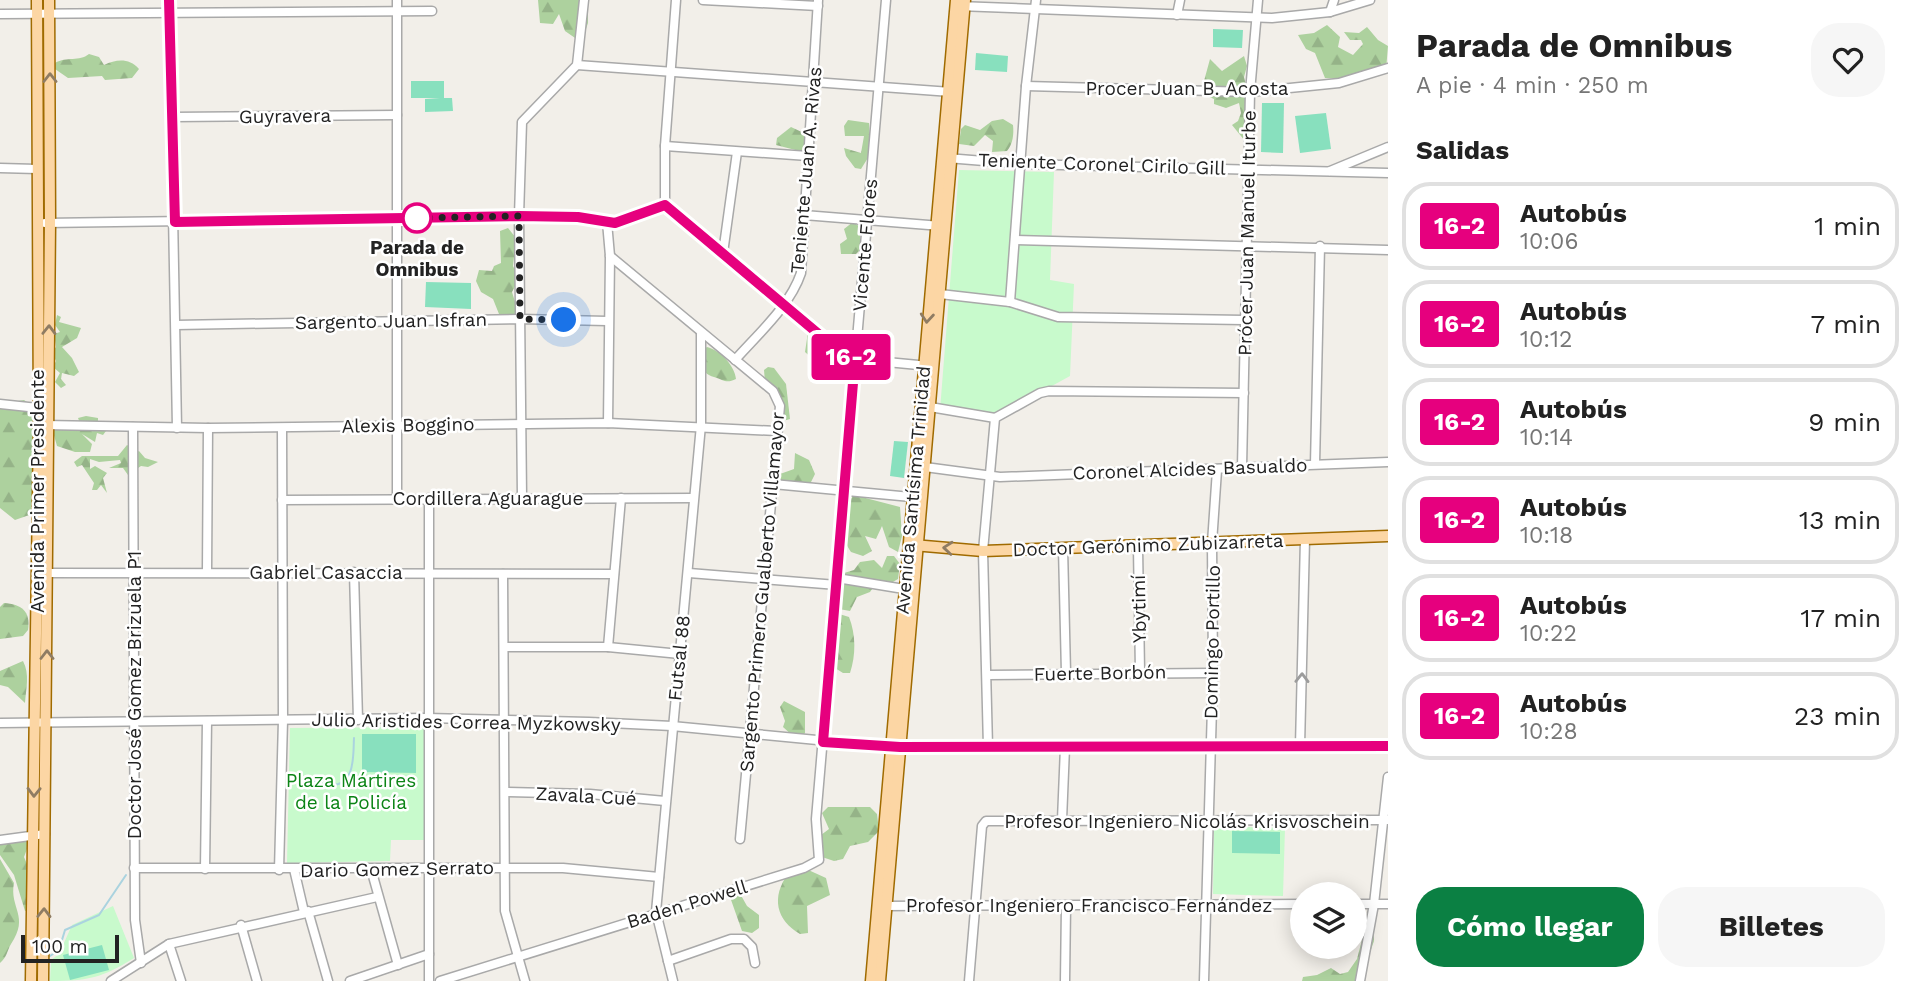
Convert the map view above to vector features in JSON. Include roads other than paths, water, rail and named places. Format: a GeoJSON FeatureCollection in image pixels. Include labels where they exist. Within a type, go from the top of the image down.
{"type":"FeatureCollection","features":[{"type":"Feature","properties":{"kind":"main road","name":"Avenida Primer Presidente"},"geometry":{"type":"LineString","coordinates":[[37,0],[38,408],[43,425]]}},
{"type":"Feature","properties":{"kind":"main road","name":"Avenida Primer Presidente"},"geometry":{"type":"LineString","coordinates":[[43,981],[45,834],[41,723],[43,425],[50,222],[49,0]]}},
{"type":"Feature","properties":{"kind":"main road","name":"Avenida Santísima Trinidad"},"geometry":{"type":"LineString","coordinates":[[895,747],[904,589],[925,467],[930,407],[928,366],[960,3]]}},
{"type":"Feature","properties":{"kind":"main road"},"geometry":{"type":"LineString","coordinates":[[38,123],[50,124]]}},
{"type":"Feature","properties":{"kind":"main road","name":"Avenida Santísima Trinidad"},"geometry":{"type":"LineString","coordinates":[[880,981],[882,906],[913,545],[911,497],[940,294],[941,225]]}},
{"type":"Feature","properties":{"kind":"main road","name":"Doctor Gerónimo Zubizarreta"},"geometry":{"type":"LineString","coordinates":[[913,545],[983,551],[1388,536]]}},
{"type":"Feature","properties":{"kind":"main road","name":"Avenida Primer Presidente"},"geometry":{"type":"LineString","coordinates":[[31,981],[33,836],[41,723]]}},
{"type":"Feature","properties":{"kind":"main road","name":"Julio Aristides Correa Myzkowsky"},"geometry":{"type":"LineString","coordinates":[[895,747],[1388,746]]}},
{"type":"Feature","properties":{"kind":"main road","name":"Avenida Santísima Trinidad"},"geometry":{"type":"LineString","coordinates":[[871,981],[882,906]]}},
{"type":"Feature","properties":{"kind":"street"},"geometry":{"type":"LineString","coordinates":[[169,0],[177,428]]}},
{"type":"Feature","properties":{"kind":"street"},"geometry":{"type":"LineString","coordinates":[[397,0],[397,498]]}},
{"type":"Feature","properties":{"kind":"street"},"geometry":{"type":"LineString","coordinates":[[522,497],[519,216],[522,122],[577,65],[584,0]]}},
{"type":"Feature","properties":{"kind":"street"},"geometry":{"type":"LineString","coordinates":[[665,205],[665,146],[676,0]]}},
{"type":"Feature","properties":{"kind":"street"},"geometry":{"type":"LineString","coordinates":[[704,0],[818,3]]}},
{"type":"Feature","properties":{"kind":"street","name":"Vicente Flores"},"geometry":{"type":"LineString","coordinates":[[823,742],[886,0]]}},
{"type":"Feature","properties":{"kind":"street"},"geometry":{"type":"LineString","coordinates":[[1010,302],[1026,86],[1036,0]]}},
{"type":"Feature","properties":{"kind":"street"},"geometry":{"type":"LineString","coordinates":[[1177,15],[1180,0]]}},
{"type":"Feature","properties":{"kind":"street","name":"Prócer Juan Manuel Iturbe"},"geometry":{"type":"LineString","coordinates":[[1242,467],[1250,92],[1254,18],[1258,0]]}},
{"type":"Feature","properties":{"kind":"street"},"geometry":{"type":"LineString","coordinates":[[1330,12],[1334,0]]}},
{"type":"Feature","properties":{"kind":"street"},"geometry":{"type":"LineString","coordinates":[[960,3],[1035,10],[1254,18],[1330,12],[1370,0]]}},
{"type":"Feature","properties":{"kind":"street","name":"Teniente Juan A. Rivas"},"geometry":{"type":"LineString","coordinates":[[735,360],[782,304],[796,285],[800,272],[818,3]]}},
{"type":"Feature","properties":{"kind":"street"},"geometry":{"type":"LineString","coordinates":[[0,14],[432,11]]}},
{"type":"Feature","properties":{"kind":"street"},"geometry":{"type":"LineString","coordinates":[[577,65],[953,92]]}},
{"type":"Feature","properties":{"kind":"street","name":"Procer Juan B. Acosta"},"geometry":{"type":"LineString","coordinates":[[1026,86],[1250,92],[1339,83],[1388,68]]}},
{"type":"Feature","properties":{"kind":"street","name":"Guyravera"},"geometry":{"type":"LineString","coordinates":[[173,117],[397,115]]}},
{"type":"Feature","properties":{"kind":"street"},"geometry":{"type":"LineString","coordinates":[[665,146],[808,156]]}},
{"type":"Feature","properties":{"kind":"street"},"geometry":{"type":"LineString","coordinates":[[1324,173],[1388,147]]}},
{"type":"Feature","properties":{"kind":"street"},"geometry":{"type":"LineString","coordinates":[[723,253],[737,152]]}},
{"type":"Feature","properties":{"kind":"street","name":"Teniente Coronel Cirilo Gill"},"geometry":{"type":"LineString","coordinates":[[947,158],[1021,164],[1248,167],[1324,173],[1388,173]]}},
{"type":"Feature","properties":{"kind":"street"},"geometry":{"type":"LineString","coordinates":[[0,168],[37,169]]}},
{"type":"Feature","properties":{"kind":"street"},"geometry":{"type":"LineString","coordinates":[[38,223],[519,216],[578,217],[607,222],[624,221],[665,205]]}},
{"type":"Feature","properties":{"kind":"street"},"geometry":{"type":"LineString","coordinates":[[665,205],[840,352],[855,359],[928,366]]}},
{"type":"Feature","properties":{"kind":"street"},"geometry":{"type":"LineString","coordinates":[[804,215],[941,225]]}},
{"type":"Feature","properties":{"kind":"street"},"geometry":{"type":"LineString","coordinates":[[607,222],[610,256],[607,321],[608,423]]}},
{"type":"Feature","properties":{"kind":"street"},"geometry":{"type":"LineString","coordinates":[[1016,240],[1320,246],[1388,250]]}},
{"type":"Feature","properties":{"kind":"street"},"geometry":{"type":"LineString","coordinates":[[1315,464],[1320,246]]}},
{"type":"Feature","properties":{"kind":"street","name":"Sargento Primero Gualberto Villamayor"},"geometry":{"type":"LineString","coordinates":[[610,256],[778,398],[773,484],[740,839]]}},
{"type":"Feature","properties":{"kind":"street"},"geometry":{"type":"LineString","coordinates":[[940,294],[1010,302],[1058,317],[1244,320]]}},
{"type":"Feature","properties":{"kind":"street","name":"Sargento Juan Isfran"},"geometry":{"type":"LineString","coordinates":[[176,325],[520,319],[607,321]]}},
{"type":"Feature","properties":{"kind":"street","name":"Futsal 88"},"geometry":{"type":"LineString","coordinates":[[673,981],[656,912],[701,425],[701,334]]}},
{"type":"Feature","properties":{"kind":"street"},"geometry":{"type":"LineString","coordinates":[[930,407],[995,418],[1040,393],[1049,391],[1244,393]]}},
{"type":"Feature","properties":{"kind":"street"},"geometry":{"type":"LineString","coordinates":[[0,404],[38,408]]}},
{"type":"Feature","properties":{"kind":"street"},"geometry":{"type":"LineString","coordinates":[[988,747],[983,551],[992,477],[995,418]]}},
{"type":"Feature","properties":{"kind":"street","name":"Alexis Boggino"},"geometry":{"type":"LineString","coordinates":[[43,425],[282,428],[397,424],[608,423],[701,425],[777,431]]}},
{"type":"Feature","properties":{"kind":"street","name":"Doctor José Gomez Brizuela P1"},"geometry":{"type":"LineString","coordinates":[[133,426],[134,869],[135,920],[141,963]]}},
{"type":"Feature","properties":{"kind":"street"},"geometry":{"type":"LineString","coordinates":[[207,572],[208,428]]}},
{"type":"Feature","properties":{"kind":"street"},"geometry":{"type":"LineString","coordinates":[[279,870],[283,720],[282,428]]}},
{"type":"Feature","properties":{"kind":"street","name":"Coronel Alcides Basualdo"},"geometry":{"type":"LineString","coordinates":[[925,467],[992,477],[1388,462]]}},
{"type":"Feature","properties":{"kind":"street","name":"Domingo Portillo"},"geometry":{"type":"LineString","coordinates":[[1204,981],[1206,821],[1213,673],[1212,542],[1217,470]]}},
{"type":"Feature","properties":{"kind":"street"},"geometry":{"type":"LineString","coordinates":[[773,484],[911,497]]}},
{"type":"Feature","properties":{"kind":"street"},"geometry":{"type":"LineString","coordinates":[[429,498],[429,981]]}},
{"type":"Feature","properties":{"kind":"street"},"geometry":{"type":"LineString","coordinates":[[608,647],[621,498]]}},
{"type":"Feature","properties":{"kind":"street","name":"Cordillera Aguarague"},"geometry":{"type":"LineString","coordinates":[[282,500],[693,498]]}},
{"type":"Feature","properties":{"kind":"street"},"geometry":{"type":"LineString","coordinates":[[1300,746],[1305,538]]}},
{"type":"Feature","properties":{"kind":"street","name":"Ybytimí"},"geometry":{"type":"LineString","coordinates":[[1138,547],[1140,672]]}},
{"type":"Feature","properties":{"kind":"street"},"geometry":{"type":"LineString","coordinates":[[1063,548],[1066,673]]}},
{"type":"Feature","properties":{"kind":"street"},"geometry":{"type":"LineString","coordinates":[[354,572],[358,720]]}},
{"type":"Feature","properties":{"kind":"street"},"geometry":{"type":"LineString","coordinates":[[689,572],[764,580],[837,581],[904,589]]}},
{"type":"Feature","properties":{"kind":"street","name":"Gabriel Casaccia"},"geometry":{"type":"LineString","coordinates":[[42,573],[614,574]]}},
{"type":"Feature","properties":{"kind":"street"},"geometry":{"type":"LineString","coordinates":[[503,574],[505,911],[525,981]]}},
{"type":"Feature","properties":{"kind":"street"},"geometry":{"type":"LineString","coordinates":[[504,647],[608,647],[680,654]]}},
{"type":"Feature","properties":{"kind":"street","name":"Fuerte Borbón"},"geometry":{"type":"LineString","coordinates":[[988,675],[1213,673]]}},
{"type":"Feature","properties":{"kind":"street","name":"Julio Aristides Correa Myzkowsky"},"geometry":{"type":"LineString","coordinates":[[0,723],[427,718],[672,726],[895,747]]}},
{"type":"Feature","properties":{"kind":"street"},"geometry":{"type":"LineString","coordinates":[[205,869],[207,722]]}},
{"type":"Feature","properties":{"kind":"street","name":"Baden Powell"},"geometry":{"type":"LineString","coordinates":[[440,981],[804,868],[819,860],[821,854],[816,831],[823,742]]}},
{"type":"Feature","properties":{"kind":"street"},"geometry":{"type":"LineString","coordinates":[[1062,820],[1065,747]]}},
{"type":"Feature","properties":{"kind":"street"},"geometry":{"type":"LineString","coordinates":[[1360,981],[1386,820],[1388,777]]}},
{"type":"Feature","properties":{"kind":"street","name":"Zavala Cué"},"geometry":{"type":"LineString","coordinates":[[506,792],[590,794],[665,801]]}},
{"type":"Feature","properties":{"kind":"street","name":"Profesor Ingeniero Nicolás Krisvoschein"},"geometry":{"type":"LineString","coordinates":[[974,905],[982,826],[986,821],[1386,820]]}},
{"type":"Feature","properties":{"kind":"street"},"geometry":{"type":"LineString","coordinates":[[0,840],[45,834]]}},
{"type":"Feature","properties":{"kind":"street","name":"Dario Gomez Serrato"},"geometry":{"type":"LineString","coordinates":[[134,869],[563,868],[659,877]]}},
{"type":"Feature","properties":{"kind":"street"},"geometry":{"type":"LineString","coordinates":[[294,869],[328,981]]}},
{"type":"Feature","properties":{"kind":"street"},"geometry":{"type":"LineString","coordinates":[[372,869],[377,897],[398,965]]}},
{"type":"Feature","properties":{"kind":"street"},"geometry":{"type":"LineString","coordinates":[[111,981],[169,944],[241,925],[377,897]]}},
{"type":"Feature","properties":{"kind":"street","name":"Profesor Ingeniero Francisco Fernández"},"geometry":{"type":"LineString","coordinates":[[882,906],[1290,904]]}},
{"type":"Feature","properties":{"kind":"street"},"geometry":{"type":"LineString","coordinates":[[1367,904],[1388,904]]}},
{"type":"Feature","properties":{"kind":"street"},"geometry":{"type":"LineString","coordinates":[[969,981],[974,905]]}},
{"type":"Feature","properties":{"kind":"street"},"geometry":{"type":"LineString","coordinates":[[1065,981],[1066,906]]}},
{"type":"Feature","properties":{"kind":"street"},"geometry":{"type":"LineString","coordinates":[[241,925],[257,981]]}},
{"type":"Feature","properties":{"kind":"street"},"geometry":{"type":"LineString","coordinates":[[668,961],[738,939],[748,942],[755,963]]}},
{"type":"Feature","properties":{"kind":"street"},"geometry":{"type":"LineString","coordinates":[[169,944],[181,981]]}},
{"type":"Feature","properties":{"kind":"street"},"geometry":{"type":"LineString","coordinates":[[349,981],[429,954]]}},
{"type":"Feature","properties":{"kind":"waterway"},"geometry":{"type":"LineString","coordinates":[[302,781],[312,780],[329,785],[344,781],[353,761],[354,738]]}},
{"type":"Feature","properties":{"kind":"waterway"},"geometry":{"type":"LineString","coordinates":[[50,956],[59,950],[65,930],[99,915],[126,875]]}},
{"type":"Feature","properties":{"kind":"place","name":"Parada de Omnibus"},"geometry":{"type":"Point","coordinates":[417,218]}},
{"type":"Feature","properties":{"kind":"park label","name":"Plaza Mártires de la Policía"},"geometry":{"type":"Point","coordinates":[351,791]}}]}
